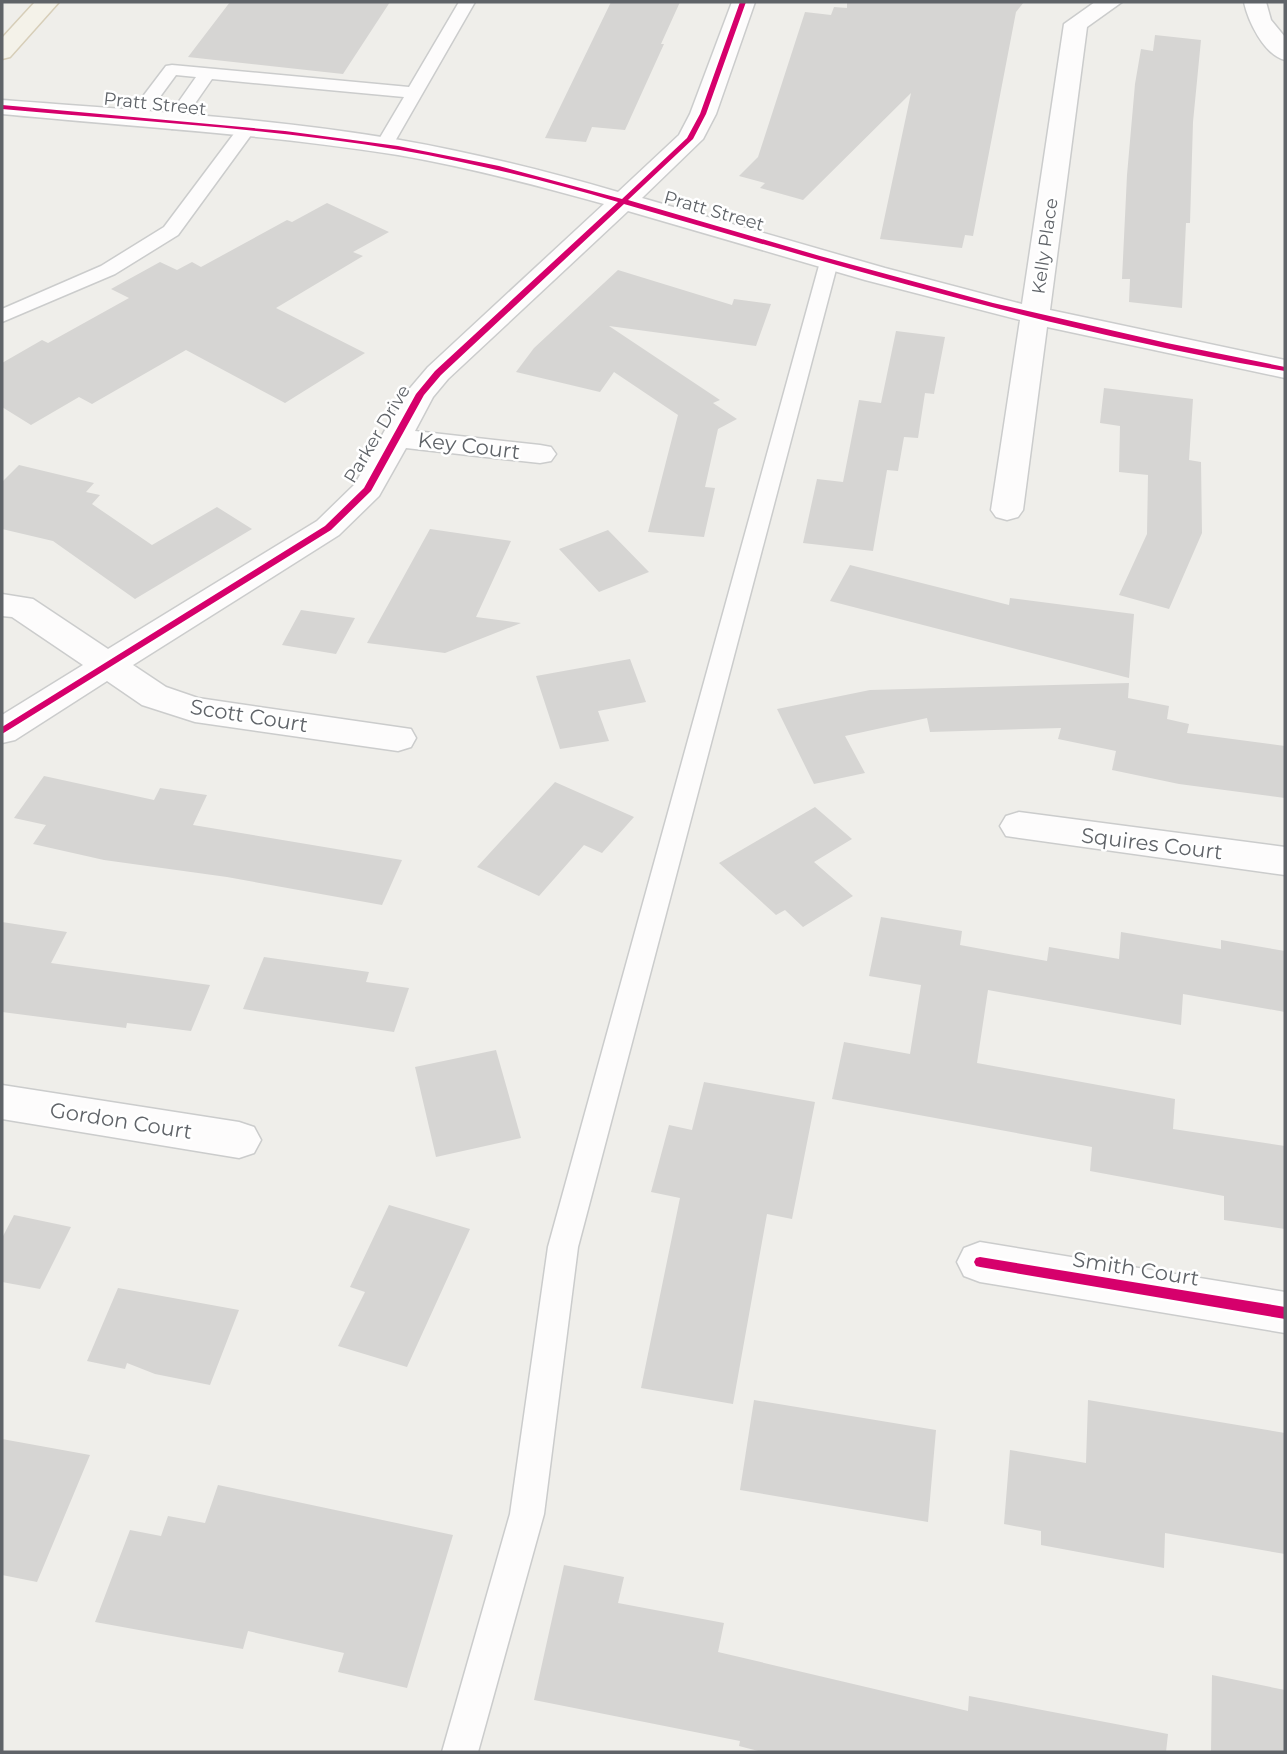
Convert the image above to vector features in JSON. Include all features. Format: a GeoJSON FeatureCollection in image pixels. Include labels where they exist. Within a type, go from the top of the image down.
{"type":"FeatureCollection","features":[{"type":"Feature","properties":{"kind":"main road"},"geometry":{"type":"LineString","coordinates":[[2,52],[47,2]]}},
{"type":"Feature","properties":{"kind":"street","name":"Parker Drive"},"geometry":{"type":"LineString","coordinates":[[2,730],[328,528],[368,489],[421,394],[438,373],[690,139],[703,114],[743,2]]}},
{"type":"Feature","properties":{"kind":"street","name":"Kelly Place"},"geometry":{"type":"LineString","coordinates":[[1007,510],[1076,24],[1111,2]]}},
{"type":"Feature","properties":{"kind":"street"},"geometry":{"type":"LineString","coordinates":[[1255,2],[1260,21],[1285,53]]}},
{"type":"Feature","properties":{"kind":"street","name":"Pratt Street"},"geometry":{"type":"LineString","coordinates":[[2,107],[384,146],[474,163],[829,262],[1174,348],[1285,369]]}},
{"type":"Feature","properties":{"kind":"street","name":"Key Court"},"geometry":{"type":"LineString","coordinates":[[397,438],[540,454]]}},
{"type":"Feature","properties":{"kind":"street","name":"Scott Court"},"geometry":{"type":"LineString","coordinates":[[2,605],[21,607],[154,696],[195,710],[398,738]]}},
{"type":"Feature","properties":{"kind":"street","name":"Squires Court"},"geometry":{"type":"LineString","coordinates":[[1019,826],[1285,861]]}},
{"type":"Feature","properties":{"kind":"street","name":"Gordon Court"},"geometry":{"type":"LineString","coordinates":[[2,1102],[239,1140]]}},
{"type":"Feature","properties":{"kind":"street","name":"Smith Court"},"geometry":{"type":"LineString","coordinates":[[980,1262],[1285,1313]]}},
{"type":"Feature","properties":{"kind":"lane"},"geometry":{"type":"LineString","coordinates":[[384,146],[467,2]]}},
{"type":"Feature","properties":{"kind":"lane"},"geometry":{"type":"LineString","coordinates":[[134,120],[172,70],[415,93]]}},
{"type":"Feature","properties":{"kind":"lane"},"geometry":{"type":"LineString","coordinates":[[172,124],[207,74]]}},
{"type":"Feature","properties":{"kind":"lane"},"geometry":{"type":"LineString","coordinates":[[2,316],[108,270],[171,231],[244,131]]}},
{"type":"Feature","properties":{"kind":"lane"},"geometry":{"type":"LineString","coordinates":[[460,1752],[527,1514],[563,1247],[829,262]]}},
{"type":"Feature","properties":{"kind":"building"},"geometry":{"type":"Polygon","coordinates":[[[230,2],[390,2],[343,74],[188,57],[230,2]]]}},
{"type":"Feature","properties":{"kind":"building"},"geometry":{"type":"Polygon","coordinates":[[[611,2],[680,2],[625,130],[592,127],[586,142],[545,138],[611,2]]]}},
{"type":"Feature","properties":{"kind":"building"},"geometry":{"type":"Polygon","coordinates":[[[847,2],[1024,2],[1016,12],[973,236],[965,235],[962,248],[880,239],[911,93],[803,200],[760,188],[765,183],[739,176],[758,157],[805,12],[831,15],[834,7],[847,8],[847,2]]]}},
{"type":"Feature","properties":{"kind":"building"},"geometry":{"type":"Polygon","coordinates":[[[1155,35],[1201,40],[1193,122],[1190,223],[1186,223],[1182,308],[1129,302],[1130,279],[1122,279],[1135,84],[1141,49],[1153,51],[1155,35]]]}},
{"type":"Feature","properties":{"kind":"building"},"geometry":{"type":"Polygon","coordinates":[[[327,203],[389,232],[353,252],[363,256],[276,308],[365,353],[285,403],[186,350],[92,404],[79,397],[31,425],[2,407],[2,363],[42,340],[48,343],[129,298],[111,289],[160,262],[177,270],[192,262],[201,267],[287,220],[292,222],[327,203]]]}},
{"type":"Feature","properties":{"kind":"building"},"geometry":{"type":"Polygon","coordinates":[[[618,270],[732,305],[734,299],[771,304],[756,346],[609,326],[720,400],[713,403],[737,419],[718,429],[705,487],[715,488],[704,537],[648,532],[678,415],[614,372],[600,392],[516,372],[534,348],[618,270]]]}},
{"type":"Feature","properties":{"kind":"building"},"geometry":{"type":"Polygon","coordinates":[[[896,331],[945,337],[934,394],[925,393],[918,438],[904,437],[898,471],[887,470],[873,551],[803,543],[817,479],[843,482],[859,400],[881,403],[896,331]]]}},
{"type":"Feature","properties":{"kind":"building"},"geometry":{"type":"Polygon","coordinates":[[[1104,388],[1193,399],[1189,460],[1201,462],[1202,533],[1169,609],[1119,595],[1147,534],[1148,475],[1119,472],[1120,426],[1100,423],[1104,388]]]}},
{"type":"Feature","properties":{"kind":"building"},"geometry":{"type":"Polygon","coordinates":[[[19,465],[94,483],[86,492],[100,495],[92,504],[152,545],[217,507],[252,529],[135,599],[53,541],[2,529],[2,482],[19,465]]]}},
{"type":"Feature","properties":{"kind":"building"},"geometry":{"type":"Polygon","coordinates":[[[430,529],[511,541],[476,617],[521,623],[445,653],[367,643],[430,529]]]}},
{"type":"Feature","properties":{"kind":"building"},"geometry":{"type":"Polygon","coordinates":[[[608,530],[649,572],[599,592],[559,549],[608,530]]]}},
{"type":"Feature","properties":{"kind":"building"},"geometry":{"type":"Polygon","coordinates":[[[850,565],[1009,605],[1010,598],[1134,614],[1129,678],[830,601],[850,565]]]}},
{"type":"Feature","properties":{"kind":"building"},"geometry":{"type":"Polygon","coordinates":[[[301,610],[355,618],[336,654],[282,645],[301,610]]]}},
{"type":"Feature","properties":{"kind":"building"},"geometry":{"type":"Polygon","coordinates":[[[630,659],[646,702],[598,711],[609,741],[560,749],[536,676],[630,659]]]}},
{"type":"Feature","properties":{"kind":"building"},"geometry":{"type":"Polygon","coordinates":[[[1129,683],[1128,698],[1169,706],[1167,719],[1189,724],[1187,733],[1285,746],[1285,798],[1179,784],[1112,770],[1116,751],[1058,739],[1061,728],[930,732],[927,718],[845,736],[865,773],[814,784],[777,709],[870,690],[1129,683]]]}},
{"type":"Feature","properties":{"kind":"building"},"geometry":{"type":"Polygon","coordinates":[[[44,776],[154,800],[160,788],[207,795],[193,825],[402,860],[382,905],[227,877],[104,860],[33,844],[46,825],[14,818],[44,776]]]}},
{"type":"Feature","properties":{"kind":"building"},"geometry":{"type":"Polygon","coordinates":[[[555,782],[634,817],[602,853],[584,845],[539,896],[477,867],[555,782]]]}},
{"type":"Feature","properties":{"kind":"building"},"geometry":{"type":"Polygon","coordinates":[[[815,807],[852,839],[814,862],[853,896],[803,927],[785,910],[776,915],[719,863],[815,807]]]}},
{"type":"Feature","properties":{"kind":"building"},"geometry":{"type":"Polygon","coordinates":[[[881,917],[962,931],[960,945],[1047,961],[1049,947],[1119,959],[1121,932],[1221,949],[1221,940],[1285,951],[1285,1012],[1183,994],[1181,1025],[988,990],[977,1063],[1175,1099],[1173,1129],[1285,1146],[1285,1229],[1224,1220],[1224,1196],[1090,1171],[1092,1147],[832,1099],[844,1042],[910,1054],[921,985],[869,976],[881,917]]]}},
{"type":"Feature","properties":{"kind":"building"},"geometry":{"type":"Polygon","coordinates":[[[2,922],[67,932],[51,963],[210,985],[191,1031],[127,1023],[126,1028],[2,1012],[2,922]]]}},
{"type":"Feature","properties":{"kind":"building"},"geometry":{"type":"Polygon","coordinates":[[[264,957],[369,972],[366,982],[409,988],[394,1032],[243,1009],[264,957]]]}},
{"type":"Feature","properties":{"kind":"building"},"geometry":{"type":"Polygon","coordinates":[[[496,1050],[521,1138],[436,1157],[415,1067],[496,1050]]]}},
{"type":"Feature","properties":{"kind":"building"},"geometry":{"type":"Polygon","coordinates":[[[704,1082],[815,1102],[792,1219],[767,1214],[733,1404],[641,1388],[680,1198],[651,1192],[669,1125],[692,1130],[704,1082]]]}},
{"type":"Feature","properties":{"kind":"building"},"geometry":{"type":"Polygon","coordinates":[[[389,1205],[470,1229],[407,1367],[338,1346],[365,1292],[350,1287],[389,1205]]]}},
{"type":"Feature","properties":{"kind":"building"},"geometry":{"type":"Polygon","coordinates":[[[14,1215],[71,1227],[40,1289],[2,1282],[2,1238],[14,1215]]]}},
{"type":"Feature","properties":{"kind":"building"},"geometry":{"type":"Polygon","coordinates":[[[118,1288],[239,1310],[210,1385],[155,1374],[127,1363],[125,1369],[87,1361],[118,1288]]]}},
{"type":"Feature","properties":{"kind":"building"},"geometry":{"type":"Polygon","coordinates":[[[754,1400],[936,1430],[928,1522],[740,1490],[754,1400]]]}},
{"type":"Feature","properties":{"kind":"building"},"geometry":{"type":"Polygon","coordinates":[[[1088,1400],[1285,1433],[1285,1554],[1165,1533],[1164,1568],[1041,1545],[1041,1531],[1004,1524],[1010,1450],[1086,1463],[1088,1400]]]}},
{"type":"Feature","properties":{"kind":"building"},"geometry":{"type":"Polygon","coordinates":[[[2,1439],[90,1455],[37,1582],[2,1575],[2,1439]]]}},
{"type":"Feature","properties":{"kind":"building"},"geometry":{"type":"Polygon","coordinates":[[[218,1485],[453,1535],[407,1688],[338,1672],[344,1653],[248,1631],[243,1649],[95,1622],[130,1530],[161,1536],[168,1516],[205,1523],[218,1485]]]}},
{"type":"Feature","properties":{"kind":"building"},"geometry":{"type":"Polygon","coordinates":[[[564,1565],[624,1577],[618,1603],[724,1623],[718,1652],[968,1711],[969,1696],[1168,1734],[1166,1752],[762,1752],[739,1746],[740,1741],[534,1700],[564,1565]]]}},
{"type":"Feature","properties":{"kind":"building"},"geometry":{"type":"Polygon","coordinates":[[[1212,1675],[1285,1690],[1285,1752],[1211,1752],[1212,1675]]]}},
{"type":"Feature","properties":{"kind":"cycle path"},"geometry":{"type":"LineString","coordinates":[[2,731],[328,528],[368,489],[420,394],[438,373],[690,139],[703,114],[743,2]]}},
{"type":"Feature","properties":{"kind":"cycle path"},"geometry":{"type":"LineString","coordinates":[[2,107],[342,139],[454,158],[590,192],[991,305],[1167,346],[1285,369]]}},
{"type":"Feature","properties":{"kind":"cycle path"},"geometry":{"type":"LineString","coordinates":[[980,1262],[1285,1313]]}}]}
